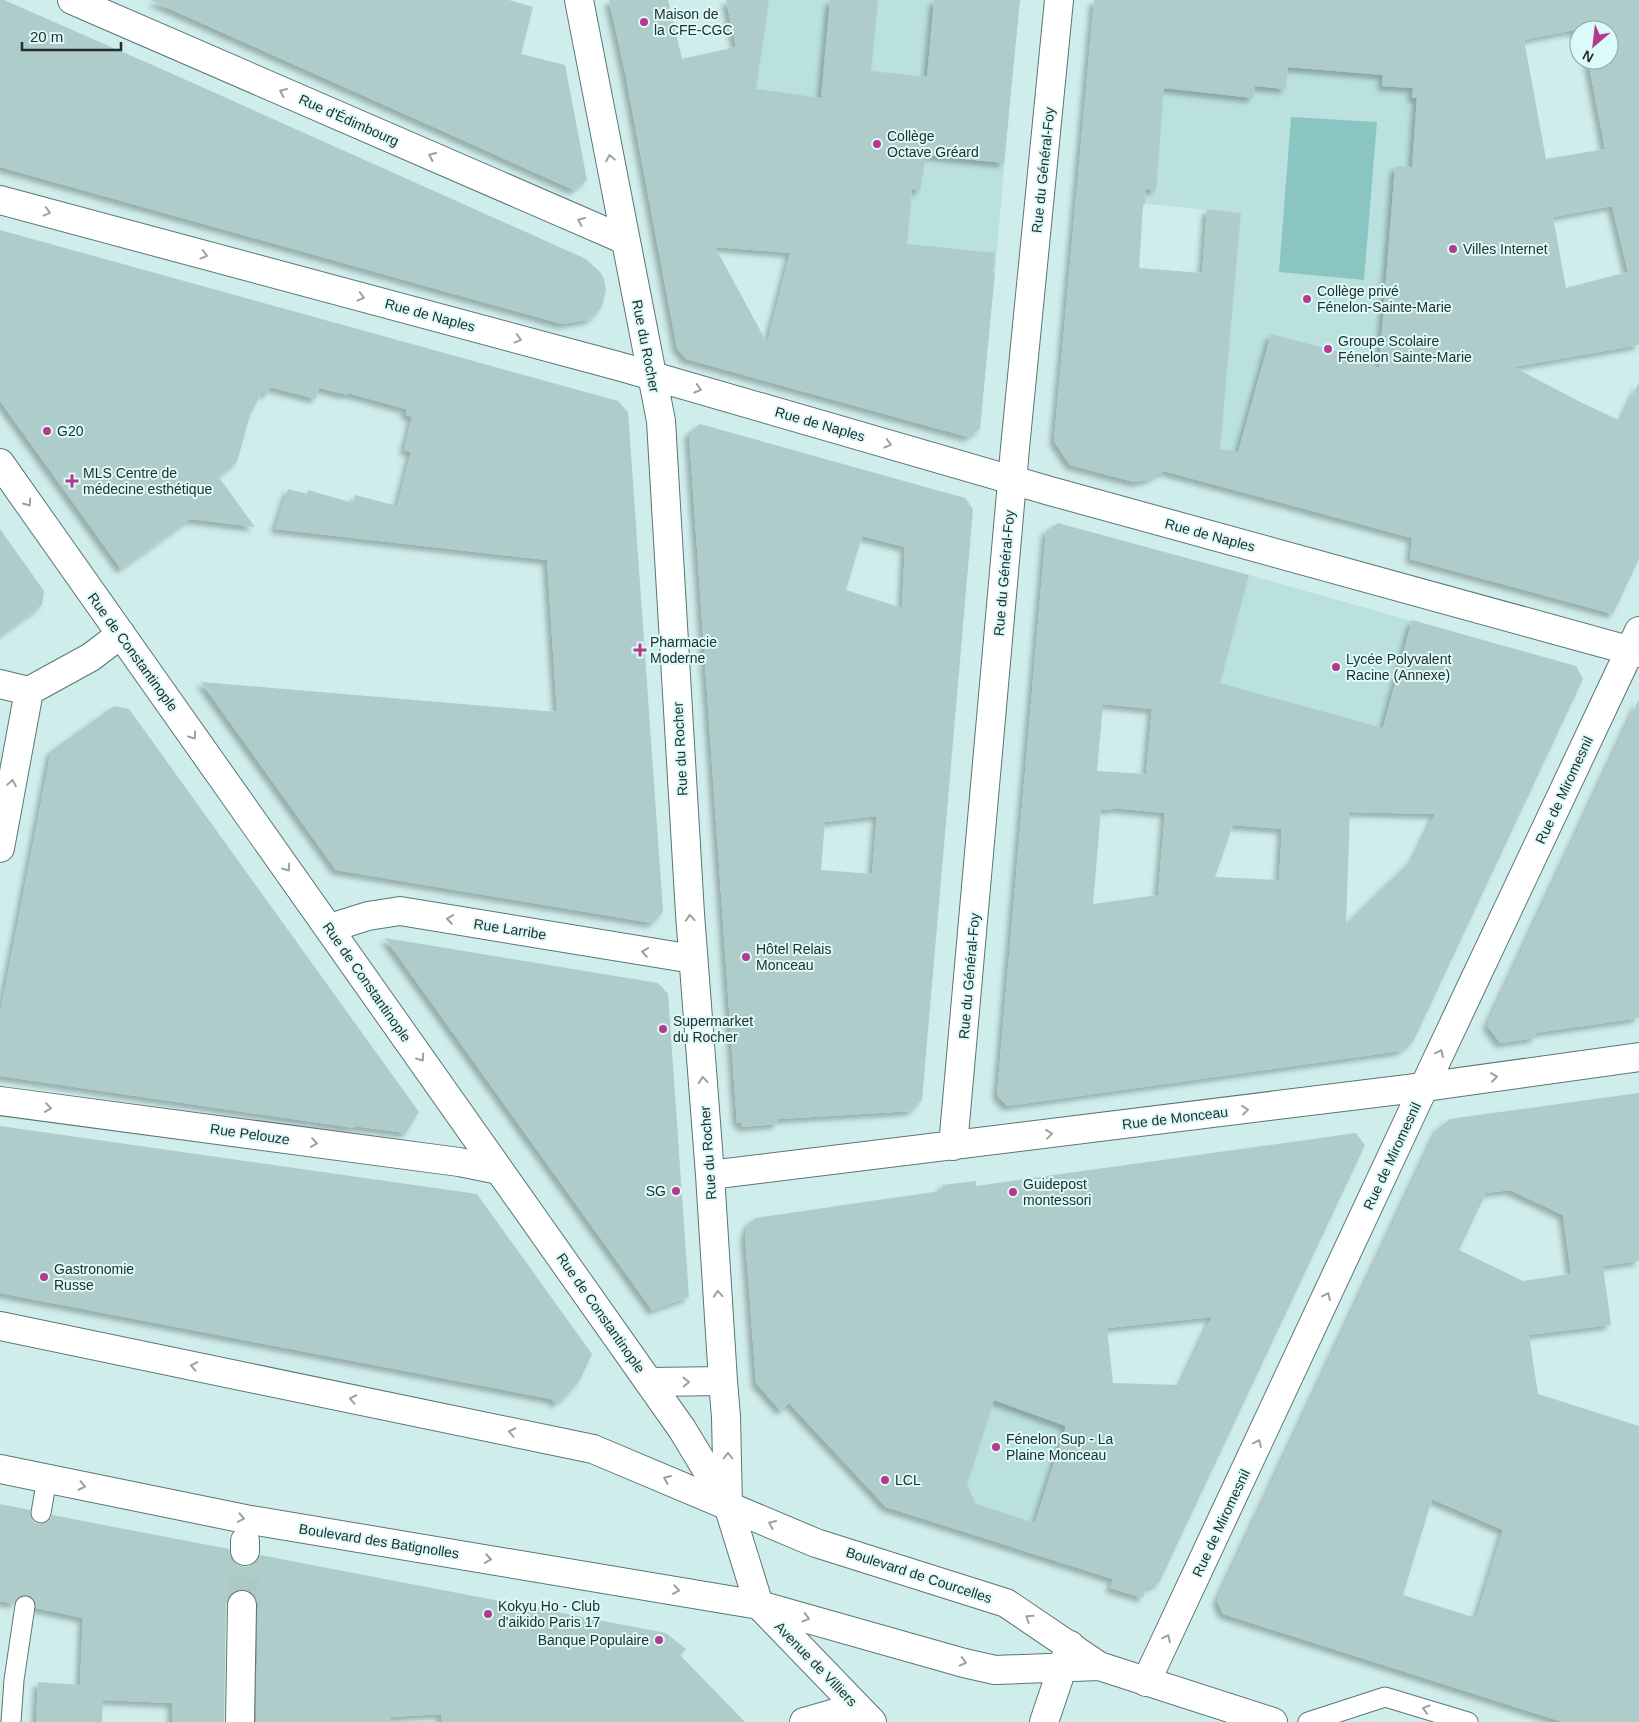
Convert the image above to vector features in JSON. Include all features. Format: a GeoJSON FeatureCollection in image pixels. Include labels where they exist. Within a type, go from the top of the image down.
{"type":"FeatureCollection","features":[{"type":"Feature","properties":{"kind":"street","name":"Rue d'Édimbourg"},"geometry":{"type":"LineString","coordinates":[[72,0],[625,240]]}},
{"type":"Feature","properties":{"kind":"street","name":"Rue du Rocher"},"geometry":{"type":"LineString","coordinates":[[578,0],[661,422],[693,960],[728,1441],[728,1505]]}},
{"type":"Feature","properties":{"kind":"street","name":"Rue du Général-Foy"},"geometry":{"type":"LineString","coordinates":[[953,1146],[1012,480],[1060,0]]}},
{"type":"Feature","properties":{"kind":"street","name":"Rue de Naples"},"geometry":{"type":"LineString","coordinates":[[0,200],[651,376],[1012,480],[1636,645]]}},
{"type":"Feature","properties":{"kind":"street","name":"Rue de Constantinople"},"geometry":{"type":"LineString","coordinates":[[0,464],[650,1382],[682,1429],[728,1505]]}},
{"type":"Feature","properties":{"kind":"street"},"geometry":{"type":"LineString","coordinates":[[0,684],[29,690],[91,657],[122,634]]}},
{"type":"Feature","properties":{"kind":"street","name":"Rue de Miromesnil"},"geometry":{"type":"LineString","coordinates":[[1146,1682],[1424,1087],[1636,645]]}},
{"type":"Feature","properties":{"kind":"street"},"geometry":{"type":"LineString","coordinates":[[0,848],[29,690]]}},
{"type":"Feature","properties":{"kind":"street","name":"Rue Larribe"},"geometry":{"type":"LineString","coordinates":[[330,928],[368,916],[400,911],[693,960]]}},
{"type":"Feature","properties":{"kind":"street","name":"Rue de Monceau"},"geometry":{"type":"LineString","coordinates":[[710,1175],[1424,1087],[1639,1057]]}},
{"type":"Feature","properties":{"kind":"street","name":"Rue Pelouze"},"geometry":{"type":"LineString","coordinates":[[0,1101],[459,1162],[499,1170]]}},
{"type":"Feature","properties":{"kind":"street"},"geometry":{"type":"LineString","coordinates":[[0,1326],[593,1449],[728,1505],[760,1605],[964,1663],[995,1670],[1066,1657],[1044,1722]]}},
{"type":"Feature","properties":{"kind":"street"},"geometry":{"type":"LineString","coordinates":[[650,1382],[723,1381]]}},
{"type":"Feature","properties":{"kind":"street","name":"Boulevard des Batignolles"},"geometry":{"type":"LineString","coordinates":[[0,1469],[246,1520],[760,1605]]}},
{"type":"Feature","properties":{"kind":"street","name":"Boulevard de Courcelles"},"geometry":{"type":"LineString","coordinates":[[728,1505],[816,1543],[1006,1603],[1066,1657],[1100,1666],[1273,1722]]}},
{"type":"Feature","properties":{"kind":"street"},"geometry":{"type":"LineString","coordinates":[[240,1722],[242,1605]]}},
{"type":"Feature","properties":{"kind":"street","name":"Avenue de Villiers"},"geometry":{"type":"LineString","coordinates":[[760,1605],[864,1714]]}},
{"type":"Feature","properties":{"kind":"street"},"geometry":{"type":"LineString","coordinates":[[804,1722],[864,1714]]}},
{"type":"Feature","properties":{"kind":"lane"},"geometry":{"type":"LineString","coordinates":[[42,1513],[47,1478]]}},
{"type":"Feature","properties":{"kind":"lane"},"geometry":{"type":"LineString","coordinates":[[11,1722],[14,1680],[25,1606]]}},
{"type":"Feature","properties":{"kind":"lane"},"geometry":{"type":"LineString","coordinates":[[1308,1722],[1385,1697],[1468,1722]]}},
{"type":"Feature","properties":{"kind":"shaded area","name":"Collège Octave Gréard"},"geometry":{"type":"Polygon","coordinates":[[[769,0],[934,0],[967,111],[1009,113],[995,272],[732,248],[769,0]]]}},
{"type":"Feature","properties":{"kind":"shaded area","name":"Groupe Scolaire Fénelon Sainte-Marie"},"geometry":{"type":"Polygon","coordinates":[[[1094,0],[1453,18],[1412,538],[1216,485],[1241,213],[1076,197],[1094,0]]]}},
{"type":"Feature","properties":{"kind":"shaded area"},"geometry":{"type":"Polygon","coordinates":[[[1291,117],[1377,122],[1364,280],[1279,272],[1291,117]]]}},
{"type":"Feature","properties":{"kind":"shaded area","name":"Lycée Polyvalent Racine (Annexe)"},"geometry":{"type":"Polygon","coordinates":[[[1249,575],[1412,621],[1415,783],[1195,775],[1249,575]]]}},
{"type":"Feature","properties":{"kind":"shaded area"},"geometry":{"type":"Polygon","coordinates":[[[941,1191],[961,1344],[1080,1382],[1025,1551],[911,1515],[951,1392],[840,1340],[833,1206],[941,1191]]]}},
{"type":"Feature","properties":{"kind":"building"},"geometry":{"type":"Polygon","coordinates":[[[0,0],[4,0],[175,75],[586,259],[600,272],[604,279],[606,291],[602,306],[588,320],[562,324],[0,167],[0,0]]]}},
{"type":"Feature","properties":{"kind":"building"},"geometry":{"type":"Polygon","coordinates":[[[150,0],[509,0],[533,7],[521,54],[565,65],[587,180],[574,190],[150,0]]]}},
{"type":"Feature","properties":{"kind":"building"},"geometry":{"type":"Polygon","coordinates":[[[609,0],[668,0],[682,59],[736,47],[726,0],[769,0],[756,89],[821,98],[830,0],[878,0],[871,71],[927,77],[934,0],[1020,0],[1004,163],[926,155],[920,191],[912,189],[907,244],[995,253],[993,272],[995,272],[980,429],[968,437],[686,359],[677,348],[625,72],[609,0]],[[715,247],[767,343],[790,253],[715,247]]]}},
{"type":"Feature","properties":{"kind":"building"},"geometry":{"type":"Polygon","coordinates":[[[1094,0],[1639,0],[1639,345],[1514,367],[1580,402],[1621,421],[1639,382],[1639,559],[1613,614],[1410,559],[1412,538],[1164,471],[1148,480],[1134,482],[1070,465],[1054,441],[1094,0]],[[1569,20],[1569,31],[1524,40],[1546,159],[1605,149],[1590,70],[1619,70],[1619,20],[1569,20]],[[1288,67],[1286,89],[1255,86],[1253,98],[1164,88],[1156,190],[1146,189],[1145,204],[1143,204],[1139,268],[1202,273],[1207,209],[1241,213],[1220,449],[1238,452],[1271,334],[1339,352],[1379,368],[1395,166],[1412,167],[1417,98],[1412,98],[1413,88],[1382,86],[1383,75],[1288,67]],[[1612,206],[1553,217],[1566,288],[1628,272],[1612,206]]]}},
{"type":"Feature","properties":{"kind":"building"},"geometry":{"type":"Polygon","coordinates":[[[0,230],[618,401],[628,412],[663,912],[652,923],[336,870],[201,682],[557,712],[547,560],[275,529],[288,489],[307,494],[308,490],[353,503],[355,495],[397,506],[411,452],[404,450],[412,417],[406,415],[406,409],[348,393],[348,395],[319,388],[316,399],[270,387],[268,394],[262,392],[250,415],[237,462],[218,476],[255,527],[190,519],[121,569],[0,401],[0,230]]]}},
{"type":"Feature","properties":{"kind":"building"},"geometry":{"type":"Polygon","coordinates":[[[700,424],[965,498],[973,509],[922,1100],[911,1111],[778,1119],[778,1124],[741,1127],[741,1122],[737,1123],[689,433],[700,424]],[[862,536],[846,590],[902,608],[905,547],[862,536]],[[877,816],[825,822],[821,870],[872,874],[877,816]]]}},
{"type":"Feature","properties":{"kind":"building"},"geometry":{"type":"Polygon","coordinates":[[[1058,523],[1249,575],[1220,683],[1383,728],[1412,620],[1576,666],[1583,679],[1413,1042],[1400,1051],[1007,1106],[997,1095],[1046,531],[1058,523]],[[1103,704],[1097,771],[1146,774],[1152,709],[1103,704]],[[1113,808],[1112,810],[1101,809],[1093,904],[1158,895],[1165,813],[1113,808]],[[1350,812],[1346,924],[1414,858],[1435,814],[1350,812]],[[1233,825],[1215,877],[1279,880],[1282,829],[1233,825]]]}},
{"type":"Feature","properties":{"kind":"building"},"geometry":{"type":"Polygon","coordinates":[[[0,529],[44,591],[42,605],[0,636],[0,529]]]}},
{"type":"Feature","properties":{"kind":"building"},"geometry":{"type":"Polygon","coordinates":[[[1639,699],[1639,1018],[1535,1033],[1536,1038],[1500,1043],[1487,1025],[1639,699]]]}},
{"type":"Feature","properties":{"kind":"building"},"geometry":{"type":"Polygon","coordinates":[[[114,706],[129,709],[419,1112],[406,1133],[354,1126],[354,1128],[0,1076],[0,1014],[51,751],[114,706]]]}},
{"type":"Feature","properties":{"kind":"building"},"geometry":{"type":"Polygon","coordinates":[[[385,938],[658,983],[668,994],[689,1297],[652,1310],[385,938]]]}},
{"type":"Feature","properties":{"kind":"building"},"geometry":{"type":"Polygon","coordinates":[[[1639,1093],[1639,1261],[1603,1266],[1611,1325],[1529,1335],[1538,1394],[1639,1426],[1639,1722],[1563,1722],[1223,1614],[1217,1600],[1438,1128],[1450,1119],[1639,1093]],[[1510,1190],[1486,1193],[1459,1250],[1523,1281],[1571,1274],[1563,1215],[1510,1190]],[[1432,1499],[1403,1595],[1476,1618],[1503,1530],[1432,1499]]]}},
{"type":"Feature","properties":{"kind":"building"},"geometry":{"type":"Polygon","coordinates":[[[0,1126],[477,1194],[592,1354],[580,1380],[566,1396],[556,1403],[551,1399],[0,1293],[0,1126]]]}},
{"type":"Feature","properties":{"kind":"building"},"geometry":{"type":"Polygon","coordinates":[[[1356,1133],[1365,1145],[1159,1583],[1145,1589],[1143,1598],[1110,1588],[1113,1579],[886,1507],[789,1403],[781,1411],[756,1383],[745,1235],[749,1223],[756,1218],[942,1191],[942,1185],[976,1181],[976,1186],[1356,1133]],[[1212,1317],[1107,1328],[1113,1383],[1180,1385],[1212,1317]],[[994,1400],[967,1485],[976,1504],[1035,1523],[1066,1426],[994,1400]]]}},
{"type":"Feature","properties":{"kind":"building"},"geometry":{"type":"Polygon","coordinates":[[[0,1504],[30,1510],[34,1522],[39,1524],[50,1520],[52,1515],[229,1549],[232,1559],[238,1565],[245,1567],[253,1564],[260,1555],[666,1633],[686,1649],[680,1655],[745,1722],[442,1722],[441,1714],[390,1717],[391,1722],[256,1722],[258,1605],[256,1598],[250,1592],[242,1589],[234,1592],[229,1597],[226,1605],[224,1722],[172,1722],[172,1703],[103,1700],[102,1722],[36,1722],[38,1682],[80,1685],[83,1618],[36,1608],[35,1601],[27,1595],[20,1596],[14,1604],[0,1601],[0,1504]]]}},
{"type":"Feature","properties":{"kind":"tunnel"},"geometry":{"type":"LineString","coordinates":[[242,1605],[245,1551]]}},
{"type":"Feature","properties":{"kind":"place","name":"Maison de la CFE-CGC"},"geometry":{"type":"Point","coordinates":[644,22]}},
{"type":"Feature","properties":{"kind":"place","name":"Collège Octave Gréard"},"geometry":{"type":"Point","coordinates":[877,144]}},
{"type":"Feature","properties":{"kind":"place","name":"Villes Internet"},"geometry":{"type":"Point","coordinates":[1453,249]}},
{"type":"Feature","properties":{"kind":"place","name":"Collège privé Fénelon-Sainte-Marie"},"geometry":{"type":"Point","coordinates":[1307,299]}},
{"type":"Feature","properties":{"kind":"place","name":"Groupe Scolaire Fénelon Sainte-Marie"},"geometry":{"type":"Point","coordinates":[1328,349]}},
{"type":"Feature","properties":{"kind":"place","name":"G20"},"geometry":{"type":"Point","coordinates":[47,431]}},
{"type":"Feature","properties":{"kind":"place","name":"MLS Centre de médecine esthétique"},"geometry":{"type":"Point","coordinates":[72,481]}},
{"type":"Feature","properties":{"kind":"place","name":"Pharmacie Moderne"},"geometry":{"type":"Point","coordinates":[640,650]}},
{"type":"Feature","properties":{"kind":"place","name":"Lycée Polyvalent Racine (Annexe)"},"geometry":{"type":"Point","coordinates":[1336,667]}},
{"type":"Feature","properties":{"kind":"place","name":"Hôtel Relais Monceau"},"geometry":{"type":"Point","coordinates":[746,957]}},
{"type":"Feature","properties":{"kind":"place","name":"Supermarket du Rocher"},"geometry":{"type":"Point","coordinates":[663,1029]}},
{"type":"Feature","properties":{"kind":"place","name":"SG"},"geometry":{"type":"Point","coordinates":[676,1191]}},
{"type":"Feature","properties":{"kind":"place","name":"Guidepost montessori"},"geometry":{"type":"Point","coordinates":[1013,1192]}},
{"type":"Feature","properties":{"kind":"place","name":"Gastronomie Russe"},"geometry":{"type":"Point","coordinates":[44,1277]}},
{"type":"Feature","properties":{"kind":"place","name":"Fénelon Sup - La Plaine Monceau"},"geometry":{"type":"Point","coordinates":[996,1447]}},
{"type":"Feature","properties":{"kind":"place","name":"LCL"},"geometry":{"type":"Point","coordinates":[885,1480]}},
{"type":"Feature","properties":{"kind":"place","name":"Kokyu Ho - Club d'aikido Paris 17"},"geometry":{"type":"Point","coordinates":[488,1614]}},
{"type":"Feature","properties":{"kind":"place","name":"Banque Populaire"},"geometry":{"type":"Point","coordinates":[659,1640]}}]}
